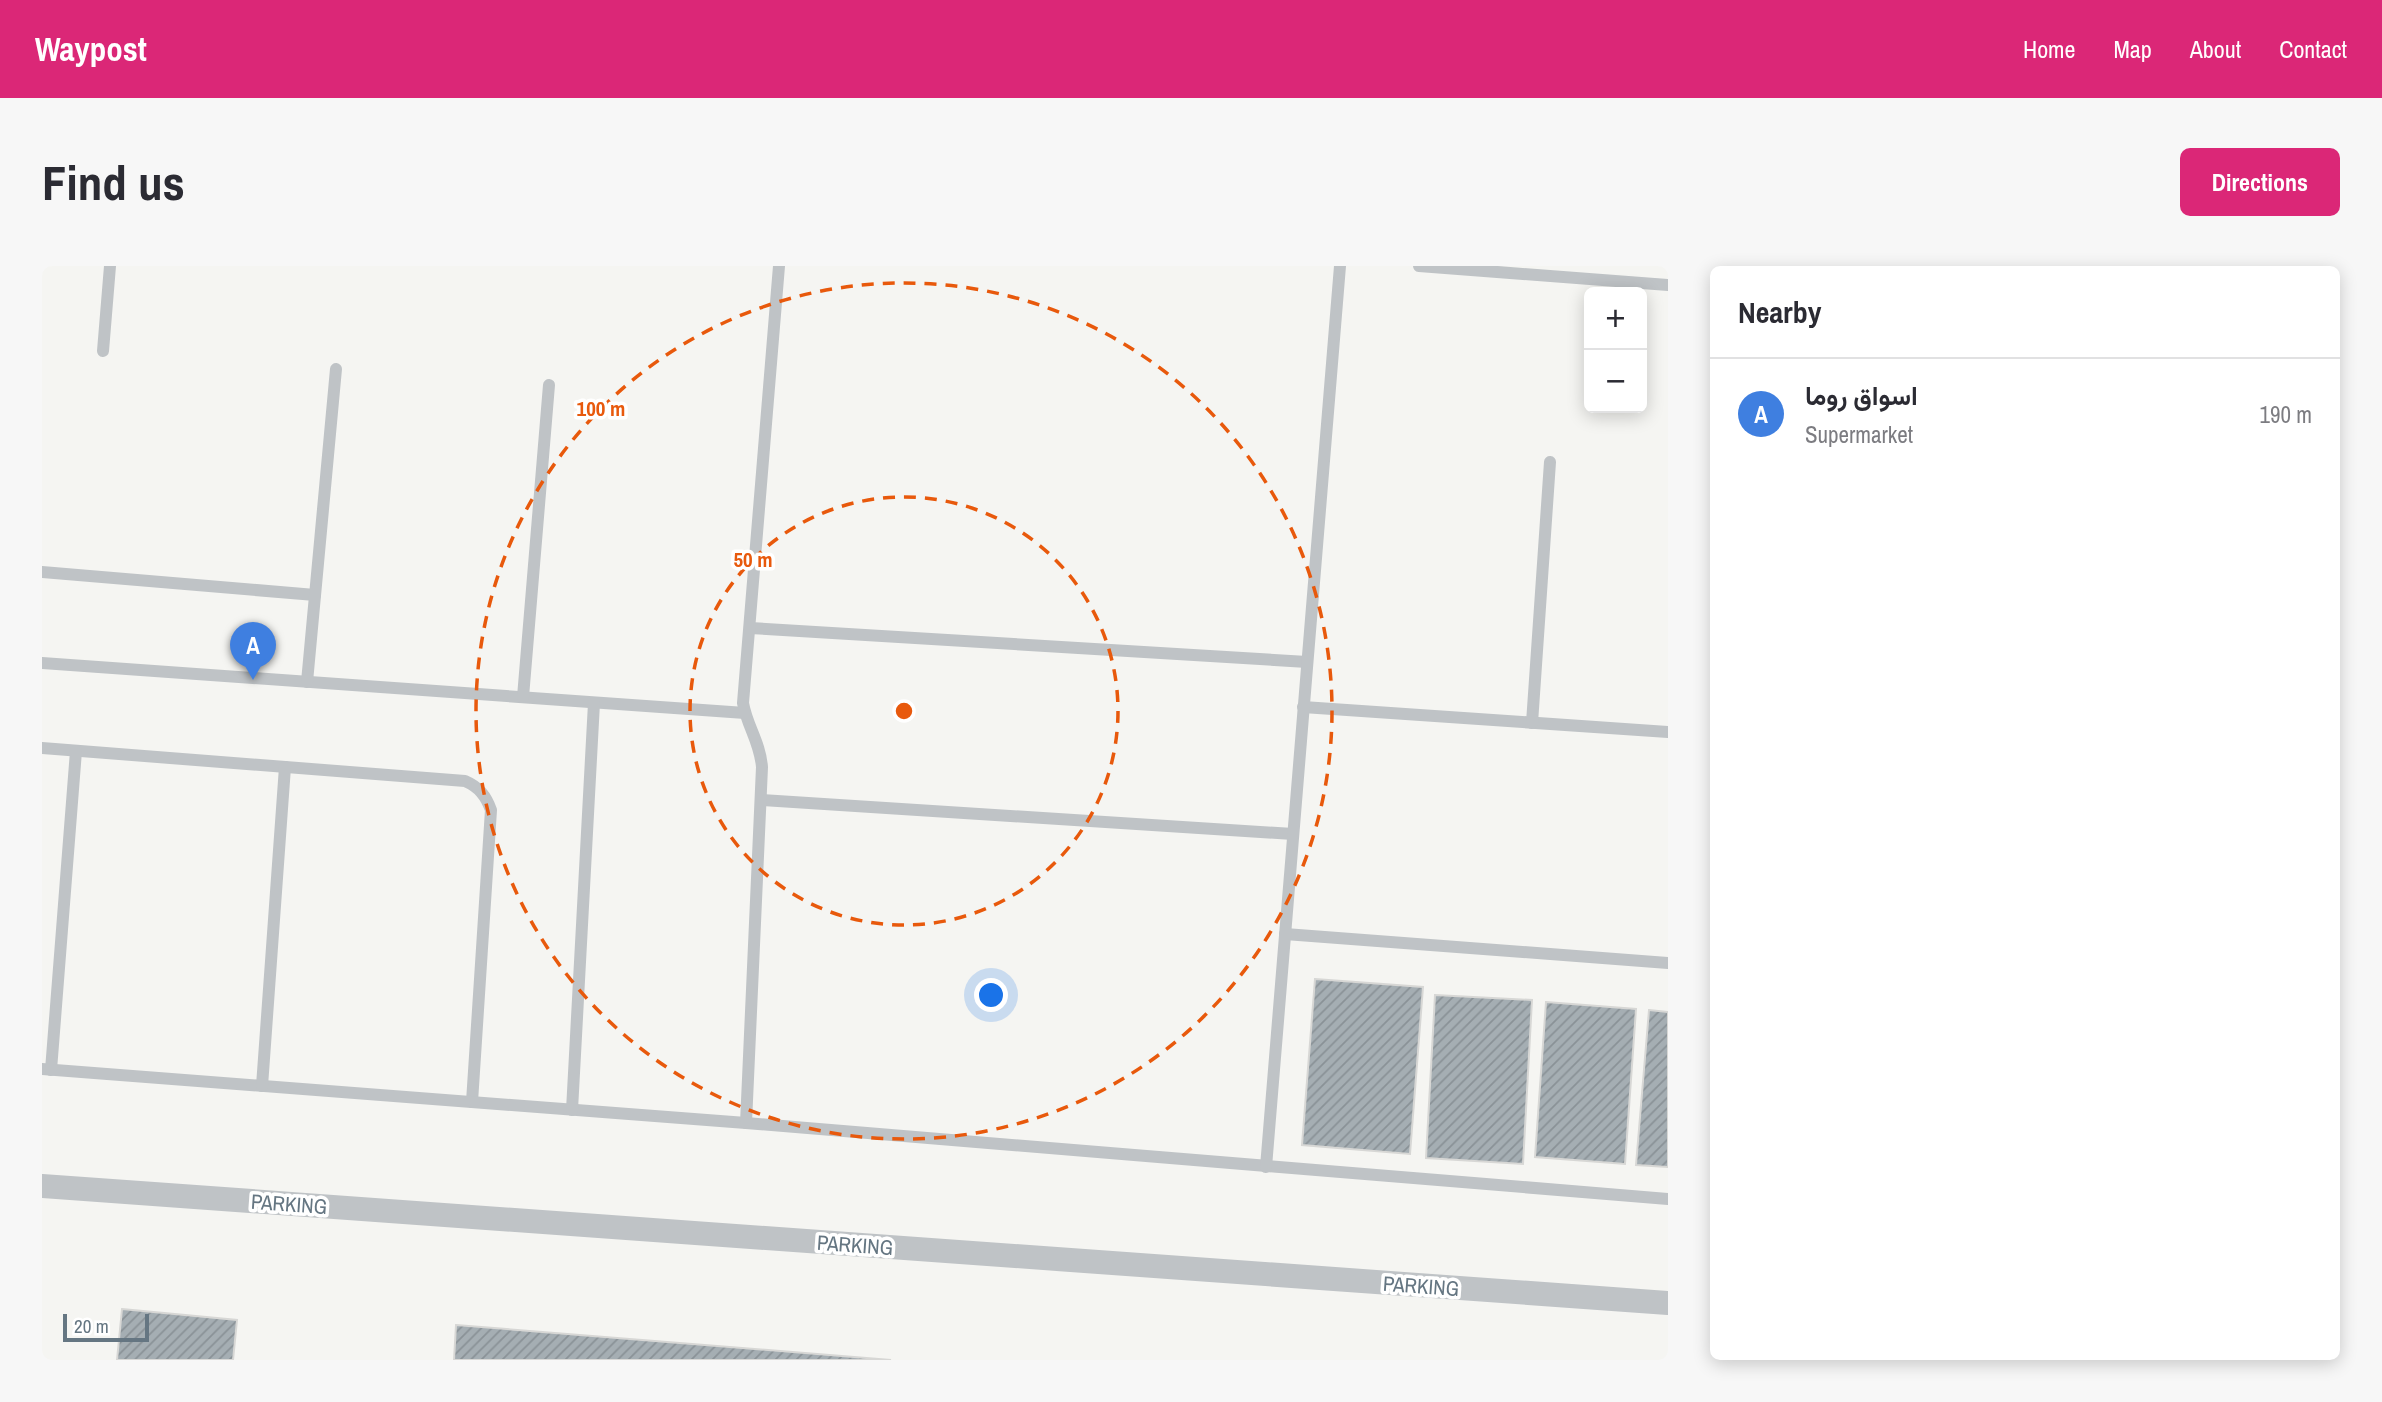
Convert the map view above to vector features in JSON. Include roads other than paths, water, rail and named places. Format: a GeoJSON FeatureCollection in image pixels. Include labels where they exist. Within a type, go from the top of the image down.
{"type":"FeatureCollection","features":[{"type":"Feature","properties":{"kind":"street","name":"PARKING"},"geometry":{"type":"LineString","coordinates":[[42,1186],[1668,1303]]}},
{"type":"Feature","properties":{"kind":"lane"},"geometry":{"type":"LineString","coordinates":[[103,351],[110,266]]}},
{"type":"Feature","properties":{"kind":"lane"},"geometry":{"type":"LineString","coordinates":[[746,1124],[761,753],[743,703],[779,266]]}},
{"type":"Feature","properties":{"kind":"lane"},"geometry":{"type":"LineString","coordinates":[[1266,1167],[1340,266]]}},
{"type":"Feature","properties":{"kind":"lane"},"geometry":{"type":"LineString","coordinates":[[1419,266],[1668,285]]}},
{"type":"Feature","properties":{"kind":"lane"},"geometry":{"type":"LineString","coordinates":[[307,682],[336,369]]}},
{"type":"Feature","properties":{"kind":"lane"},"geometry":{"type":"LineString","coordinates":[[523,697],[549,385]]}},
{"type":"Feature","properties":{"kind":"lane"},"geometry":{"type":"LineString","coordinates":[[1532,723],[1550,462]]}},
{"type":"Feature","properties":{"kind":"lane"},"geometry":{"type":"LineString","coordinates":[[42,572],[316,595]]}},
{"type":"Feature","properties":{"kind":"lane"},"geometry":{"type":"LineString","coordinates":[[750,628],[1307,662]]}},
{"type":"Feature","properties":{"kind":"lane"},"geometry":{"type":"LineString","coordinates":[[42,663],[745,713]]}},
{"type":"Feature","properties":{"kind":"lane"},"geometry":{"type":"LineString","coordinates":[[572,1110],[594,703]]}},
{"type":"Feature","properties":{"kind":"lane"},"geometry":{"type":"LineString","coordinates":[[1303,708],[1668,732]]}},
{"type":"Feature","properties":{"kind":"lane"},"geometry":{"type":"LineString","coordinates":[[42,748],[465,781],[482,792],[491,810],[471,1102]]}},
{"type":"Feature","properties":{"kind":"lane"},"geometry":{"type":"LineString","coordinates":[[76,751],[47,1070],[1668,1199]]}},
{"type":"Feature","properties":{"kind":"lane"},"geometry":{"type":"LineString","coordinates":[[262,1086],[285,767]]}},
{"type":"Feature","properties":{"kind":"lane"},"geometry":{"type":"LineString","coordinates":[[761,800],[1293,834]]}},
{"type":"Feature","properties":{"kind":"lane"},"geometry":{"type":"LineString","coordinates":[[1284,934],[1668,963]]}},
{"type":"Feature","properties":{"kind":"place","name":"اسواق روما"},"geometry":{"type":"Point","coordinates":[253,680]}}]}
